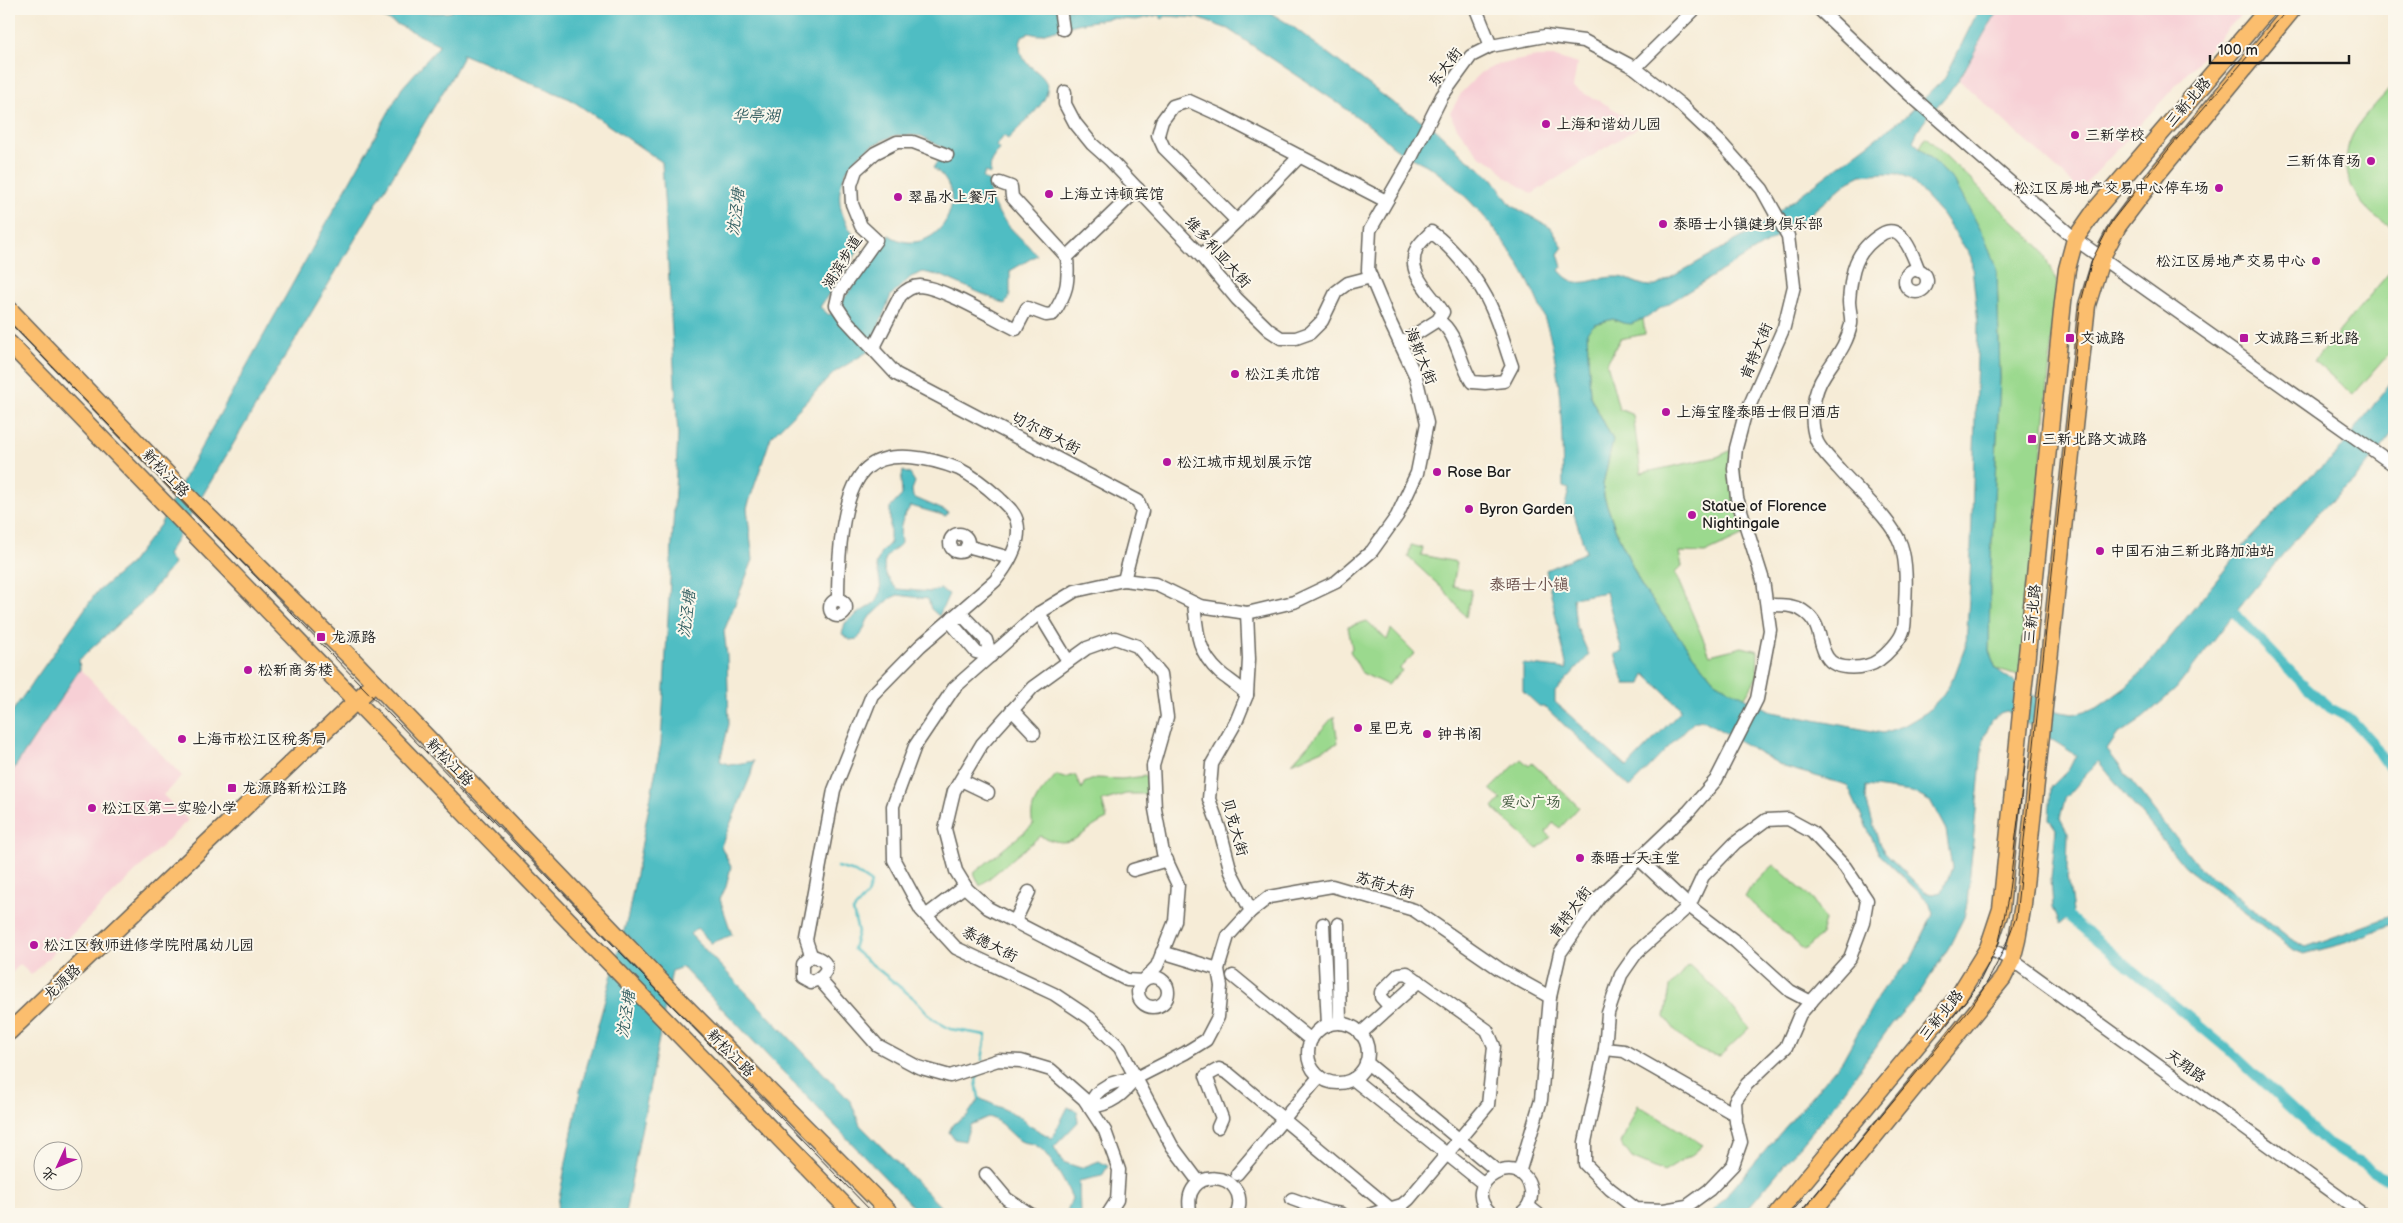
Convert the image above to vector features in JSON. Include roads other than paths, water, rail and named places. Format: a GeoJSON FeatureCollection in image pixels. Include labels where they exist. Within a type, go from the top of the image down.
{"type":"FeatureCollection","features":[{"type":"Feature","properties":{"kind":"main road","name":"三新北路"},"geometry":{"type":"LineString","coordinates":[[1778,1214],[1959,995],[1988,948],[2001,909],[2026,680],[2063,302],[2067,269],[2075,239],[2096,210],[2268,9]]}},
{"type":"Feature","properties":{"kind":"main road","name":"三新北路"},"geometry":{"type":"LineString","coordinates":[[1811,1214],[2003,978],[2012,960],[2024,904],[2087,306],[2102,257],[2118,226],[2158,173],[2293,9]]}},
{"type":"Feature","properties":{"kind":"main road","name":"新松江路"},"geometry":{"type":"LineString","coordinates":[[9,309],[198,506],[375,683],[678,999],[891,1214]]}},
{"type":"Feature","properties":{"kind":"main road","name":"新松江路"},"geometry":{"type":"LineString","coordinates":[[9,343],[853,1214]]}},
{"type":"Feature","properties":{"kind":"main road","name":"龙源路"},"geometry":{"type":"LineString","coordinates":[[9,1032],[375,683]]}},
{"type":"Feature","properties":{"kind":"street"},"geometry":{"type":"LineString","coordinates":[[1060,9],[1064,29]]}},
{"type":"Feature","properties":{"kind":"street"},"geometry":{"type":"LineString","coordinates":[[1476,9],[1491,46]]}},
{"type":"Feature","properties":{"kind":"street"},"geometry":{"type":"LineString","coordinates":[[1635,68],[1694,9]]}},
{"type":"Feature","properties":{"kind":"street"},"geometry":{"type":"LineString","coordinates":[[1819,9],[1908,93],[2075,239],[2394,465]]}},
{"type":"Feature","properties":{"kind":"street","name":"东大街"},"geometry":{"type":"LineString","coordinates":[[1431,118],[1442,96],[1471,56],[1491,46],[1545,36],[1584,41],[1635,68]]}},
{"type":"Feature","properties":{"kind":"street","name":"肯特大街"},"geometry":{"type":"LineString","coordinates":[[1519,1173],[1541,1100],[1550,997],[1560,953],[1599,897],[1689,811],[1716,780],[1757,699],[1770,630],[1763,580],[1737,498],[1734,469],[1736,448],[1744,418],[1784,327],[1794,286],[1788,236],[1762,189],[1720,142],[1680,104],[1635,68]]}},
{"type":"Feature","properties":{"kind":"street","name":"维多利亚大街"},"geometry":{"type":"LineString","coordinates":[[1065,92],[1065,104],[1075,123],[1092,144],[1138,189],[1201,256],[1237,299],[1269,330],[1281,338],[1296,338],[1310,333],[1322,321],[1336,292],[1348,283],[1371,277]]}},
{"type":"Feature","properties":{"kind":"street"},"geometry":{"type":"LineString","coordinates":[[1237,221],[1164,148],[1158,135],[1162,121],[1173,106],[1189,101],[1220,115],[1386,201]]}},
{"type":"Feature","properties":{"kind":"street","name":"海斯大街"},"geometry":{"type":"LineString","coordinates":[[1124,580],[1155,584],[1200,606],[1247,613],[1294,602],[1336,582],[1372,551],[1397,516],[1417,473],[1427,423],[1416,377],[1368,270],[1370,230],[1409,162],[1431,118]]}},
{"type":"Feature","properties":{"kind":"street","name":"湖滨步道"},"geometry":{"type":"LineString","coordinates":[[873,349],[846,320],[836,306],[839,292],[876,240],[862,226],[852,204],[851,186],[856,170],[875,153],[897,142],[913,142],[947,155]]}},
{"type":"Feature","properties":{"kind":"street"},"geometry":{"type":"LineString","coordinates":[[1201,256],[1300,156]]}},
{"type":"Feature","properties":{"kind":"street"},"geometry":{"type":"LineString","coordinates":[[873,349],[900,296],[907,290],[920,286],[942,293],[1016,329],[1027,308],[1046,315],[1053,314],[1064,298],[1067,286],[1067,257],[1012,197],[1011,187],[1000,183]]}},
{"type":"Feature","properties":{"kind":"street"},"geometry":{"type":"LineString","coordinates":[[1067,257],[1138,189]]}},
{"type":"Feature","properties":{"kind":"street"},"geometry":{"type":"LineString","coordinates":[[1400,344],[1438,320],[1443,312],[1418,279],[1414,268],[1416,250],[1431,232],[1446,242],[1491,307],[1512,366],[1504,380],[1472,382],[1466,374],[1449,328],[1438,320]]}},
{"type":"Feature","properties":{"kind":"street"},"geometry":{"type":"LineString","coordinates":[[1767,605],[1788,606],[1803,611],[1818,627],[1827,658],[1836,664],[1856,668],[1878,661],[1894,646],[1903,632],[1906,591],[1901,544],[1891,526],[1852,485],[1816,440],[1812,411],[1824,375],[1843,350],[1851,323],[1849,303],[1853,265],[1862,253],[1874,239],[1885,232],[1891,232],[1903,238],[1910,248],[1919,271]]}},
{"type":"Feature","properties":{"kind":"street","name":"切尔西大街"},"geometry":{"type":"LineString","coordinates":[[873,349],[896,374],[1138,501],[1142,511],[1124,580]]}},
{"type":"Feature","properties":{"kind":"street"},"geometry":{"type":"LineString","coordinates":[[838,600],[838,562],[849,501],[856,483],[866,469],[876,461],[888,458],[911,458],[937,462],[959,470],[988,488],[1006,504],[1017,521],[1017,539],[1010,558],[995,581],[920,646],[872,695],[834,790],[806,940],[811,955],[822,960],[826,966],[825,972],[819,979],[877,1045],[918,1067],[950,1076],[968,1068],[998,1060],[1021,1061],[1051,1070],[1084,1099],[1105,1131],[1119,1170],[1117,1200],[1108,1214]]}},
{"type":"Feature","properties":{"kind":"street"},"geometry":{"type":"LineString","coordinates":[[967,546],[1010,558]]}},
{"type":"Feature","properties":{"kind":"street","name":"泰德大街"},"geometry":{"type":"LineString","coordinates":[[1124,580],[1076,591],[1039,613],[954,688],[915,746],[892,806],[894,860],[921,910],[956,948],[1054,994],[1090,1018],[1120,1048],[1172,1146],[1199,1182]]}},
{"type":"Feature","properties":{"kind":"street"},"geometry":{"type":"LineString","coordinates":[[1194,603],[1201,650],[1221,673],[1238,684],[1247,695]]}},
{"type":"Feature","properties":{"kind":"street"},"geometry":{"type":"LineString","coordinates":[[1039,613],[1068,661]]}},
{"type":"Feature","properties":{"kind":"street","name":"贝克大街"},"geometry":{"type":"LineString","coordinates":[[1247,613],[1249,659],[1247,695],[1236,722],[1212,764],[1209,799],[1220,830],[1231,872],[1251,911]]}},
{"type":"Feature","properties":{"kind":"street"},"geometry":{"type":"LineString","coordinates":[[954,617],[964,617],[986,640],[991,656]]}},
{"type":"Feature","properties":{"kind":"street"},"geometry":{"type":"LineString","coordinates":[[1115,638],[1137,646],[1161,674],[1168,717],[1153,766],[1156,809],[1163,852],[1178,885],[1175,921],[1157,966],[1143,981],[1127,980],[988,908],[965,886],[956,871],[945,829],[954,790],[982,744],[1033,687],[1068,661],[1087,648],[1115,638]]}},
{"type":"Feature","properties":{"kind":"street"},"geometry":{"type":"LineString","coordinates":[[1012,710],[1034,733]]}},
{"type":"Feature","properties":{"kind":"street"},"geometry":{"type":"LineString","coordinates":[[960,780],[988,792]]}},
{"type":"Feature","properties":{"kind":"street"},"geometry":{"type":"LineString","coordinates":[[1788,819],[1812,832],[1845,867],[1867,900],[1863,923],[1850,958],[1812,1002],[1800,1014],[1786,1047],[1747,1084],[1735,1101],[1741,1142],[1733,1165],[1709,1190],[1687,1206],[1664,1210],[1636,1209],[1610,1190],[1585,1164],[1585,1142],[1605,1049],[1608,1013],[1621,975],[1637,952],[1690,906],[1703,876],[1734,843],[1753,827],[1766,820],[1788,819]]}},
{"type":"Feature","properties":{"kind":"street"},"geometry":{"type":"LineString","coordinates":[[1133,870],[1166,860]]}},
{"type":"Feature","properties":{"kind":"street"},"geometry":{"type":"LineString","coordinates":[[1639,860],[1690,906],[1736,942],[1790,991],[1812,1002]]}},
{"type":"Feature","properties":{"kind":"street"},"geometry":{"type":"LineString","coordinates":[[927,915],[965,886]]}},
{"type":"Feature","properties":{"kind":"street","name":"苏荷大街"},"geometry":{"type":"LineString","coordinates":[[1218,969],[1228,936],[1251,911],[1269,897],[1332,886],[1414,910],[1501,970],[1550,997]]}},
{"type":"Feature","properties":{"kind":"street"},"geometry":{"type":"LineString","coordinates":[[1015,921],[1029,892]]}},
{"type":"Feature","properties":{"kind":"street"},"geometry":{"type":"LineString","coordinates":[[1323,924],[1334,1024]]}},
{"type":"Feature","properties":{"kind":"street"},"geometry":{"type":"LineString","coordinates":[[1334,1024],[1338,924]]}},
{"type":"Feature","properties":{"kind":"street","name":"天翔路"},"geometry":{"type":"LineString","coordinates":[[1988,948],[2012,960],[2363,1214]]}},
{"type":"Feature","properties":{"kind":"street"},"geometry":{"type":"LineString","coordinates":[[1089,1107],[1092,1096],[1100,1088],[1119,1081],[1136,1078],[1206,1040],[1218,1017],[1221,986],[1218,969],[1162,952]]}},
{"type":"Feature","properties":{"kind":"street"},"geometry":{"type":"LineString","coordinates":[[1372,1214],[1402,1205],[1409,1199],[1488,1105],[1494,1046],[1488,1030],[1407,973],[1399,974],[1381,992],[1381,998],[1390,1007]]}},
{"type":"Feature","properties":{"kind":"street"},"geometry":{"type":"LineString","coordinates":[[1233,976],[1311,1040]]}},
{"type":"Feature","properties":{"kind":"street"},"geometry":{"type":"LineString","coordinates":[[1360,1034],[1420,981]]}},
{"type":"Feature","properties":{"kind":"street"},"geometry":{"type":"LineString","coordinates":[[1334,1024],[1355,1028],[1360,1034],[1367,1047],[1366,1062],[1353,1079],[1336,1083],[1319,1077],[1312,1069],[1308,1060],[1308,1049],[1315,1033],[1334,1024]]}},
{"type":"Feature","properties":{"kind":"street"},"geometry":{"type":"LineString","coordinates":[[1605,1049],[1624,1051],[1736,1115]]}},
{"type":"Feature","properties":{"kind":"street"},"geometry":{"type":"LineString","coordinates":[[1366,1062],[1498,1171]]}},
{"type":"Feature","properties":{"kind":"street"},"geometry":{"type":"LineString","coordinates":[[1218,1127],[1222,1118],[1206,1076],[1219,1069],[1229,1074],[1391,1209]]}},
{"type":"Feature","properties":{"kind":"street"},"geometry":{"type":"LineString","coordinates":[[1237,1174],[1319,1077]]}},
{"type":"Feature","properties":{"kind":"street"},"geometry":{"type":"LineString","coordinates":[[1353,1079],[1484,1184]]}},
{"type":"Feature","properties":{"kind":"street"},"geometry":{"type":"LineString","coordinates":[[1488,1213],[1482,1198],[1484,1184],[1498,1171],[1512,1170],[1525,1178],[1531,1191],[1524,1210],[1538,1214]]}},
{"type":"Feature","properties":{"kind":"street"},"geometry":{"type":"LineString","coordinates":[[986,1174],[1007,1199],[1030,1214]]}},
{"type":"Feature","properties":{"kind":"street"},"geometry":{"type":"LineString","coordinates":[[1191,1214],[1189,1197],[1199,1182],[1209,1178],[1219,1178],[1230,1184],[1237,1192],[1239,1200],[1237,1214]]}},
{"type":"Feature","properties":{"kind":"street"},"geometry":{"type":"LineString","coordinates":[[1292,1199],[1328,1212],[1342,1214]]}},
{"type":"Feature","properties":{"kind":"water"},"geometry":{"type":"Polygon","coordinates":[[[365,9],[412,9],[421,12],[437,13],[451,12],[453,9],[1264,9],[1292,26],[1393,103],[1434,128],[1465,157],[1493,179],[1511,205],[1551,228],[1563,247],[1558,254],[1562,267],[1559,270],[1566,277],[1572,281],[1585,282],[1620,277],[1639,284],[1656,286],[1751,232],[1907,115],[1945,78],[1979,9],[2001,9],[1989,26],[1959,79],[1922,124],[1913,141],[1954,181],[1984,236],[1997,271],[2000,378],[1990,580],[1989,651],[1996,669],[2055,711],[2073,714],[2097,708],[2125,688],[2144,670],[2248,541],[2302,483],[2336,455],[2394,378],[2394,431],[2355,480],[2322,509],[2288,548],[2240,606],[2176,689],[2143,718],[2117,735],[2107,750],[2197,865],[2291,939],[2306,947],[2394,915],[2394,923],[2346,943],[2304,954],[2294,950],[2185,867],[2098,761],[2065,799],[2060,818],[2068,833],[2067,869],[2073,912],[2060,924],[2053,907],[2051,879],[2056,829],[2049,819],[2051,787],[2069,769],[2076,755],[2007,711],[2002,712],[1994,718],[1983,740],[1967,903],[1964,917],[1949,947],[1919,994],[1891,1025],[1835,1104],[1743,1214],[1711,1214],[1842,1061],[1881,991],[1911,960],[1933,914],[1929,902],[1879,854],[1847,785],[1784,767],[1703,720],[1693,722],[1630,787],[1544,706],[1539,706],[1523,691],[1523,664],[1567,669],[1546,570],[1586,552],[1573,511],[1564,510],[1569,489],[1563,487],[1559,386],[1553,347],[1540,306],[1517,262],[1487,220],[1452,184],[1433,169],[1396,149],[1356,116],[1228,29],[1197,18],[1166,16],[1162,19],[1159,15],[1136,20],[1111,18],[1077,24],[1038,35],[1029,33],[1022,36],[1020,47],[1022,55],[1026,62],[1043,77],[1047,91],[1042,103],[1031,116],[1008,139],[1004,136],[996,146],[999,149],[991,161],[990,174],[985,172],[983,178],[989,182],[993,203],[999,213],[1013,231],[1037,255],[1010,271],[1010,296],[1005,304],[942,276],[923,272],[911,277],[891,295],[869,351],[835,372],[771,437],[747,508],[753,560],[724,631],[727,656],[729,724],[720,761],[730,765],[754,761],[751,775],[721,846],[731,867],[726,887],[720,899],[732,935],[711,943],[697,928],[690,934],[851,1102],[860,1125],[948,1214],[920,1214],[682,967],[672,971],[625,1214],[556,1214],[580,1091],[628,916],[661,743],[678,435],[662,162],[570,99],[462,54],[462,58],[453,75],[167,555],[174,564],[145,599],[79,660],[80,669],[9,776],[9,716],[96,593],[130,564],[160,525],[188,471],[402,88],[440,45],[365,9]],[[897,135],[878,143],[862,153],[850,165],[843,180],[840,195],[842,211],[849,228],[862,245],[820,307],[829,315],[841,303],[889,235],[905,242],[920,241],[934,234],[944,224],[950,210],[951,195],[946,181],[933,168],[945,149],[921,136],[897,135]],[[1884,173],[1861,175],[1849,181],[1798,224],[1643,319],[1631,324],[1613,319],[1595,324],[1587,332],[1590,396],[1613,440],[1603,484],[1604,497],[1616,531],[1642,587],[1693,655],[1716,682],[1772,712],[1883,733],[1905,725],[1927,712],[1942,696],[1954,677],[1966,645],[1970,582],[1978,323],[1971,257],[1942,214],[1909,178],[1900,174],[1884,173]],[[1606,592],[1573,598],[1576,625],[1589,655],[1555,692],[1555,702],[1627,767],[1680,712],[1680,707],[1645,674],[1641,684],[1625,684],[1615,654],[1622,652],[1606,592]],[[1866,786],[1865,797],[1879,843],[1885,853],[1925,892],[1932,894],[1942,892],[1952,868],[1946,830],[1931,802],[1912,792],[1866,786]]]}},
{"type":"Feature","properties":{"kind":"water"},"geometry":{"type":"Polygon","coordinates":[[[903,471],[910,474],[915,482],[912,490],[913,497],[948,512],[946,516],[911,506],[902,523],[900,532],[901,543],[886,559],[884,568],[890,581],[897,589],[931,592],[940,589],[949,594],[939,616],[931,609],[928,599],[898,595],[891,598],[868,619],[861,635],[857,639],[850,640],[842,634],[845,623],[876,602],[879,596],[880,579],[876,565],[881,552],[890,543],[890,508],[902,495],[901,481],[903,471]]]}},
{"type":"Feature","properties":{"kind":"water"},"geometry":{"type":"Polygon","coordinates":[[[979,1098],[1019,1116],[1030,1126],[1052,1138],[1068,1107],[1077,1111],[1078,1122],[1054,1147],[1063,1162],[1081,1168],[1099,1161],[1108,1166],[1102,1176],[1079,1181],[1080,1214],[1066,1214],[1072,1198],[1047,1155],[1035,1145],[1019,1140],[997,1121],[988,1117],[970,1125],[965,1141],[954,1139],[949,1132],[953,1124],[967,1116],[979,1098]]]}},
{"type":"Feature","properties":{"kind":"waterway"},"geometry":{"type":"LineString","coordinates":[[2227,605],[2299,680],[2330,708],[2351,719],[2373,743],[2394,775]]}},
{"type":"Feature","properties":{"kind":"waterway"},"geometry":{"type":"LineString","coordinates":[[837,867],[855,872],[871,883],[867,895],[853,911],[858,932],[853,949],[916,1000],[933,1019],[950,1029],[986,1035],[982,1060]]}},
{"type":"Feature","properties":{"kind":"waterway"},"geometry":{"type":"LineString","coordinates":[[2063,907],[2063,912],[2232,1053],[2327,1143],[2394,1183]]}},
{"type":"Feature","properties":{"kind":"waterway"},"geometry":{"type":"LineString","coordinates":[[979,1072],[976,1081],[979,1098]]}},
{"type":"Feature","properties":{"kind":"tram line"},"geometry":{"type":"LineString","coordinates":[[1799,1214],[1972,1006],[1992,974],[2007,940],[2016,917],[2080,306],[2092,260],[2112,221],[2172,145],[2288,9]]}},
{"type":"Feature","properties":{"kind":"tram line"},"geometry":{"type":"LineString","coordinates":[[9,322],[874,1214]]}},
{"type":"Feature","properties":{"kind":"tram line"},"geometry":{"type":"LineString","coordinates":[[1942,1031],[1978,985],[1999,942],[2008,898],[2026,758]]}},
{"type":"Feature","properties":{"kind":"tram line"},"geometry":{"type":"LineString","coordinates":[[1790,1214],[1802,1200]]}},
{"type":"Feature","properties":{"kind":"place","name":"上海和谐幼儿园"},"geometry":{"type":"Point","coordinates":[1546,124]}},
{"type":"Feature","properties":{"kind":"place","name":"三新学校"},"geometry":{"type":"Point","coordinates":[2075,135]}},
{"type":"Feature","properties":{"kind":"place","name":"三新体育场"},"geometry":{"type":"Point","coordinates":[2371,161]}},
{"type":"Feature","properties":{"kind":"place","name":"松江区房地产交易中心停车场"},"geometry":{"type":"Point","coordinates":[2219,188]}},
{"type":"Feature","properties":{"kind":"place","name":"上海立诗顿宾馆"},"geometry":{"type":"Point","coordinates":[1049,194]}},
{"type":"Feature","properties":{"kind":"place","name":"翠晶水上餐厅"},"geometry":{"type":"Point","coordinates":[898,197]}},
{"type":"Feature","properties":{"kind":"place","name":"泰晤士小镇健身俱乐部"},"geometry":{"type":"Point","coordinates":[1663,224]}},
{"type":"Feature","properties":{"kind":"place","name":"松江区房地产交易中心"},"geometry":{"type":"Point","coordinates":[2316,261]}},
{"type":"Feature","properties":{"kind":"place","name":"文诚路"},"geometry":{"type":"Point","coordinates":[2070,338]}},
{"type":"Feature","properties":{"kind":"place","name":"文诚路三新北路"},"geometry":{"type":"Point","coordinates":[2244,338]}},
{"type":"Feature","properties":{"kind":"place","name":"松江美术馆"},"geometry":{"type":"Point","coordinates":[1235,374]}},
{"type":"Feature","properties":{"kind":"place","name":"上海宝隆泰晤士假日酒店"},"geometry":{"type":"Point","coordinates":[1666,412]}},
{"type":"Feature","properties":{"kind":"place","name":"三新北路文诚路"},"geometry":{"type":"Point","coordinates":[2032,439]}},
{"type":"Feature","properties":{"kind":"place","name":"松江城市规划展示馆"},"geometry":{"type":"Point","coordinates":[1167,462]}},
{"type":"Feature","properties":{"kind":"place","name":"Rose Bar"},"geometry":{"type":"Point","coordinates":[1437,472]}},
{"type":"Feature","properties":{"kind":"place","name":"Byron Garden"},"geometry":{"type":"Point","coordinates":[1469,509]}},
{"type":"Feature","properties":{"kind":"place","name":"Statue of Florence Nightingale"},"geometry":{"type":"Point","coordinates":[1692,515]}},
{"type":"Feature","properties":{"kind":"place","name":"中国石油三新北路加油站"},"geometry":{"type":"Point","coordinates":[2100,551]}},
{"type":"Feature","properties":{"kind":"place","name":"龙源路"},"geometry":{"type":"Point","coordinates":[321,637]}},
{"type":"Feature","properties":{"kind":"place","name":"松新商务楼"},"geometry":{"type":"Point","coordinates":[248,670]}},
{"type":"Feature","properties":{"kind":"place","name":"星巴克"},"geometry":{"type":"Point","coordinates":[1358,728]}},
{"type":"Feature","properties":{"kind":"place","name":"钟书阁"},"geometry":{"type":"Point","coordinates":[1427,734]}},
{"type":"Feature","properties":{"kind":"place","name":"上海市松江区税务局"},"geometry":{"type":"Point","coordinates":[182,739]}},
{"type":"Feature","properties":{"kind":"place","name":"龙源路新松江路"},"geometry":{"type":"Point","coordinates":[232,788]}},
{"type":"Feature","properties":{"kind":"place","name":"松江区第二实验小学"},"geometry":{"type":"Point","coordinates":[92,808]}},
{"type":"Feature","properties":{"kind":"place","name":"泰晤士天主堂"},"geometry":{"type":"Point","coordinates":[1580,858]}},
{"type":"Feature","properties":{"kind":"place","name":"松江区教师进修学院附属幼儿园"},"geometry":{"type":"Point","coordinates":[34,945]}},
{"type":"Feature","properties":{"kind":"district","name":"泰晤士小镇"},"geometry":{"type":"Point","coordinates":[1529,584]}},
{"type":"Feature","properties":{"kind":"water label","name":"华亭湖"},"geometry":{"type":"Point","coordinates":[756,115]}},
{"type":"Feature","properties":{"kind":"water label","name":"沈泾塘"},"geometry":{"type":"Point","coordinates":[735,212]}},
{"type":"Feature","properties":{"kind":"water label","name":"沈泾塘"},"geometry":{"type":"Point","coordinates":[686,614]}},
{"type":"Feature","properties":{"kind":"water label","name":"沈泾塘"},"geometry":{"type":"Point","coordinates":[625,1014]}},
{"type":"Feature","properties":{"kind":"park label","name":"爱心广场"},"geometry":{"type":"Point","coordinates":[1531,802]}}]}
